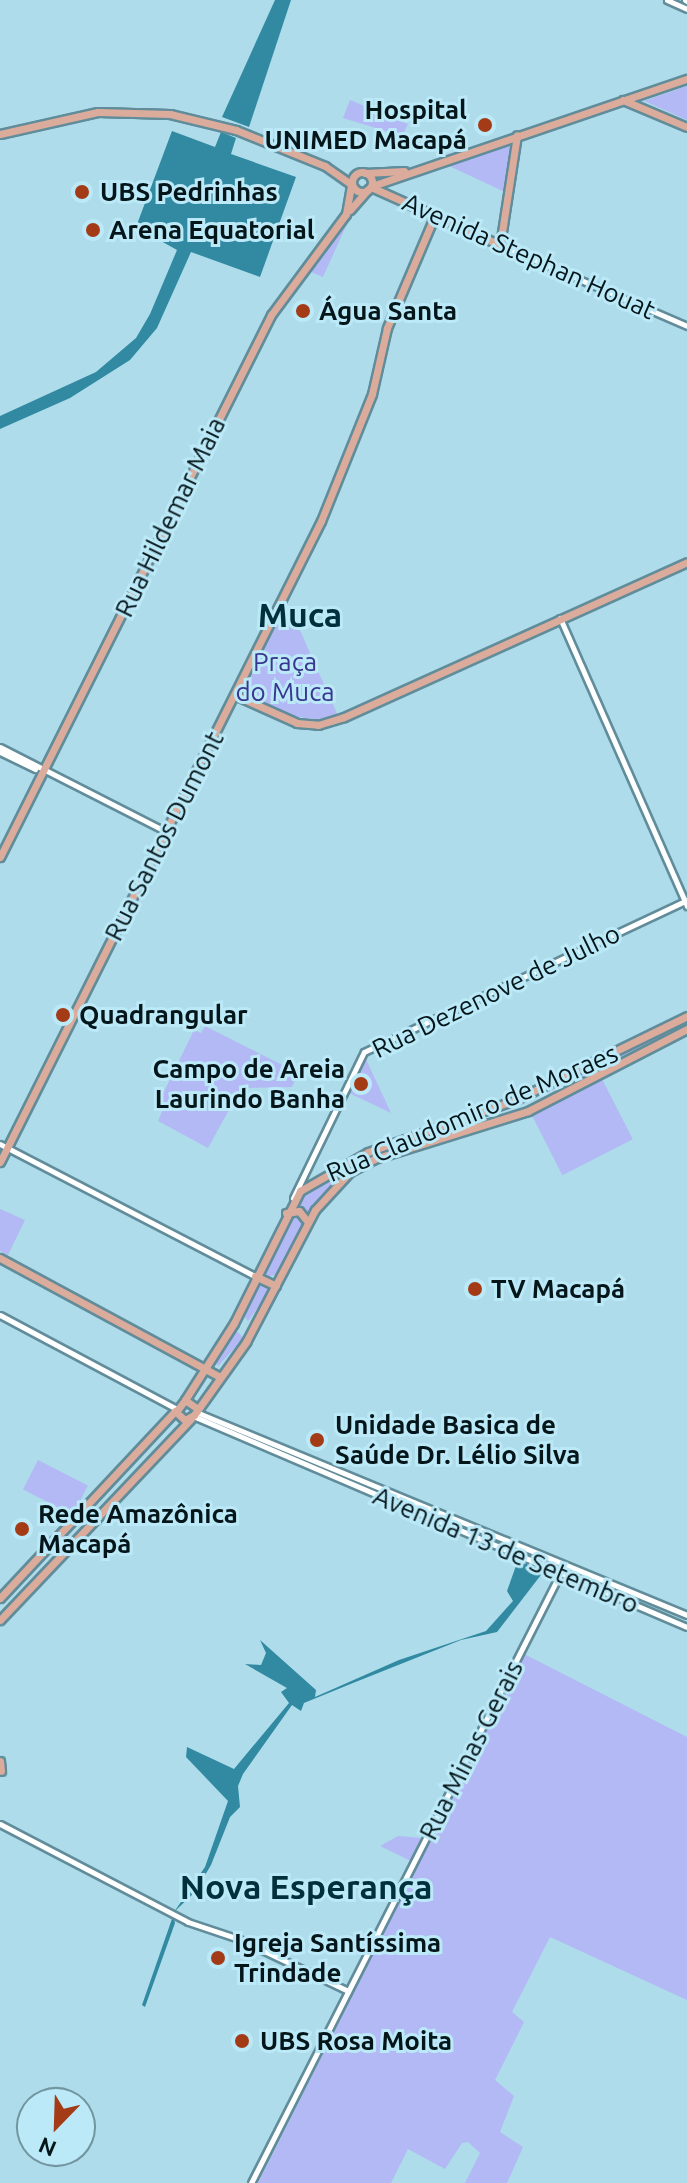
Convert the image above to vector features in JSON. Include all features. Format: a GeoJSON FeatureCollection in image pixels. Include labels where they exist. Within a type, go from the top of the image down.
{"type":"FeatureCollection","features":[{"type":"Feature","properties":{"kind":"main road"},"geometry":{"type":"LineString","coordinates":[[346,214],[370,188],[410,170],[687,79]]}},
{"type":"Feature","properties":{"kind":"main road"},"geometry":{"type":"LineString","coordinates":[[622,99],[687,127]]}},
{"type":"Feature","properties":{"kind":"main road"},"geometry":{"type":"LineString","coordinates":[[0,134],[98,112],[170,114],[211,121],[325,166],[362,173],[410,170]]}},
{"type":"Feature","properties":{"kind":"main road"},"geometry":{"type":"LineString","coordinates":[[500,245],[517,135]]}},
{"type":"Feature","properties":{"kind":"main road"},"geometry":{"type":"LineString","coordinates":[[325,166],[351,185],[362,173]]}},
{"type":"Feature","properties":{"kind":"main road"},"geometry":{"type":"LineString","coordinates":[[362,173],[370,188]]}},
{"type":"Feature","properties":{"kind":"main road","name":"Avenida Stephan Houat"},"geometry":{"type":"LineString","coordinates":[[351,185],[370,188],[500,245]]}},
{"type":"Feature","properties":{"kind":"main road","name":"Rua Hildemar Maia"},"geometry":{"type":"LineString","coordinates":[[0,857],[271,315],[346,214],[351,185]]}},
{"type":"Feature","properties":{"kind":"main road","name":"Rua Santos Dumont"},"geometry":{"type":"LineString","coordinates":[[0,1162],[4,1146],[237,696],[321,521],[363,420],[383,361],[386,330],[435,215]]}},
{"type":"Feature","properties":{"kind":"main road"},"geometry":{"type":"LineString","coordinates":[[237,696],[288,721],[318,725],[380,702],[687,562]]}},
{"type":"Feature","properties":{"kind":"main road","name":"Rua Claudomiro de Moraes"},"geometry":{"type":"LineString","coordinates":[[175,1410],[207,1367],[293,1198],[324,1175],[368,1152],[562,1080],[687,1016]]}},
{"type":"Feature","properties":{"kind":"main road","name":"Rua Claudomiro de Moraes"},"geometry":{"type":"LineString","coordinates":[[0,1620],[194,1414],[276,1286],[325,1195],[361,1166],[483,1128],[568,1091],[687,1029]]}},
{"type":"Feature","properties":{"kind":"main road"},"geometry":{"type":"LineString","coordinates":[[575,1073],[581,1084]]}},
{"type":"Feature","properties":{"kind":"main road"},"geometry":{"type":"LineString","coordinates":[[562,1080],[568,1091]]}},
{"type":"Feature","properties":{"kind":"main road"},"geometry":{"type":"LineString","coordinates":[[286,1213],[299,1211],[308,1222]]}},
{"type":"Feature","properties":{"kind":"main road"},"geometry":{"type":"LineString","coordinates":[[0,1258],[207,1367],[220,1377]]}},
{"type":"Feature","properties":{"kind":"main road"},"geometry":{"type":"LineString","coordinates":[[255,1276],[276,1286]]}},
{"type":"Feature","properties":{"kind":"main road"},"geometry":{"type":"LineString","coordinates":[[0,1598],[175,1410],[182,1419],[194,1414],[185,1400]]}},
{"type":"Feature","properties":{"kind":"main road"},"geometry":{"type":"LineString","coordinates":[[0,1761],[0,1771]]}},
{"type":"Feature","properties":{"kind":"street"},"geometry":{"type":"LineString","coordinates":[[667,0],[687,9]]}},
{"type":"Feature","properties":{"kind":"street","name":"Avenida Stephan Houat"},"geometry":{"type":"LineString","coordinates":[[500,245],[687,326]]}},
{"type":"Feature","properties":{"kind":"street"},"geometry":{"type":"LineString","coordinates":[[560,618],[686,902]]}},
{"type":"Feature","properties":{"kind":"street"},"geometry":{"type":"LineString","coordinates":[[0,750],[167,832]]}},
{"type":"Feature","properties":{"kind":"street","name":"Rua Dezenove de Julho"},"geometry":{"type":"LineString","coordinates":[[293,1198],[364,1052],[686,902]]}},
{"type":"Feature","properties":{"kind":"street"},"geometry":{"type":"LineString","coordinates":[[4,1146],[255,1276]]}},
{"type":"Feature","properties":{"kind":"street"},"geometry":{"type":"LineString","coordinates":[[0,1315],[166,1402],[175,1410]]}},
{"type":"Feature","properties":{"kind":"street","name":"Avenida 13 de Setembro"},"geometry":{"type":"LineString","coordinates":[[194,1414],[687,1627]]}},
{"type":"Feature","properties":{"kind":"street","name":"Avenida 13 de Setembro"},"geometry":{"type":"LineString","coordinates":[[194,1414],[687,1615]]}},
{"type":"Feature","properties":{"kind":"street","name":"Rua Minas Gerais"},"geometry":{"type":"LineString","coordinates":[[251,2183],[560,1574]]}},
{"type":"Feature","properties":{"kind":"street"},"geometry":{"type":"LineString","coordinates":[[628,1601],[630,1592]]}},
{"type":"Feature","properties":{"kind":"street"},"geometry":{"type":"LineString","coordinates":[[0,1824],[179,1918],[239,1939],[348,1991]]}},
{"type":"Feature","properties":{"kind":"green space"},"geometry":{"type":"Polygon","coordinates":[[[687,86],[687,120],[644,101],[687,86]]]}},
{"type":"Feature","properties":{"kind":"green space"},"geometry":{"type":"Polygon","coordinates":[[[350,100],[408,124],[402,136],[343,118],[350,100]]]}},
{"type":"Feature","properties":{"kind":"green space"},"geometry":{"type":"Polygon","coordinates":[[[513,141],[505,192],[447,165],[448,162],[513,141]]]}},
{"type":"Feature","properties":{"kind":"green space"},"geometry":{"type":"Polygon","coordinates":[[[347,224],[323,277],[309,271],[347,224]]]}},
{"type":"Feature","properties":{"kind":"green space","name":"Praça do Muca"},"geometry":{"type":"Polygon","coordinates":[[[281,609],[298,626],[338,716],[317,720],[284,714],[242,693],[281,609]]]}},
{"type":"Feature","properties":{"kind":"green space"},"geometry":{"type":"Polygon","coordinates":[[[687,1019],[687,1026],[581,1077],[580,1074],[687,1019]]]}},
{"type":"Feature","properties":{"kind":"green space"},"geometry":{"type":"Polygon","coordinates":[[[205,1026],[298,1073],[292,1087],[241,1088],[208,1148],[158,1121],[164,1107],[159,1102],[194,1030],[201,1033],[205,1026]]]}},
{"type":"Feature","properties":{"kind":"green space"},"geometry":{"type":"Polygon","coordinates":[[[364,1055],[391,1113],[347,1092],[364,1055]]]}},
{"type":"Feature","properties":{"kind":"green space"},"geometry":{"type":"Polygon","coordinates":[[[601,1077],[633,1139],[562,1175],[531,1113],[601,1077]]]}},
{"type":"Feature","properties":{"kind":"green space"},"geometry":{"type":"Polygon","coordinates":[[[360,1161],[320,1197],[281,1273],[267,1277],[263,1270],[296,1202],[360,1161]]]}},
{"type":"Feature","properties":{"kind":"green space"},"geometry":{"type":"Polygon","coordinates":[[[0,1209],[25,1220],[8,1255],[0,1251],[0,1209]]]}},
{"type":"Feature","properties":{"kind":"green space"},"geometry":{"type":"Polygon","coordinates":[[[255,1285],[266,1286],[269,1293],[248,1321],[241,1313],[255,1285]]]}},
{"type":"Feature","properties":{"kind":"green space"},"geometry":{"type":"Polygon","coordinates":[[[234,1329],[244,1338],[218,1366],[215,1361],[234,1329]]]}},
{"type":"Feature","properties":{"kind":"green space"},"geometry":{"type":"Polygon","coordinates":[[[38,1460],[88,1485],[73,1515],[23,1489],[38,1460]]]}},
{"type":"Feature","properties":{"kind":"green space"},"geometry":{"type":"Polygon","coordinates":[[[524,1654],[687,1737],[687,2000],[550,1937],[512,2012],[524,2022],[495,2080],[514,2096],[500,2132],[523,2147],[507,2183],[465,2183],[480,2153],[468,2142],[462,2143],[445,2169],[408,2149],[391,2183],[258,2183],[524,1654]]]}},
{"type":"Feature","properties":{"kind":"green space"},"geometry":{"type":"Polygon","coordinates":[[[398,1836],[422,1838],[411,1861],[380,1846],[398,1836]]]}},
{"type":"Feature","properties":{"kind":"shaded area"},"geometry":{"type":"Polygon","coordinates":[[[275,0],[291,0],[249,127],[222,117],[275,0]]]}},
{"type":"Feature","properties":{"kind":"shaded area"},"geometry":{"type":"Polygon","coordinates":[[[172,131],[215,147],[221,132],[236,138],[231,154],[296,177],[260,277],[191,252],[157,328],[130,360],[70,398],[0,429],[0,416],[96,372],[136,338],[150,314],[177,250],[136,227],[172,131]]]}},
{"type":"Feature","properties":{"kind":"shaded area"},"geometry":{"type":"Polygon","coordinates":[[[518,1560],[544,1571],[497,1632],[461,1640],[353,1683],[304,1703],[301,1711],[292,1705],[243,1774],[238,1786],[240,1807],[230,1817],[211,1865],[195,1892],[174,1912],[205,1867],[228,1801],[186,1757],[187,1747],[234,1769],[289,1703],[281,1692],[287,1688],[245,1664],[261,1665],[266,1653],[260,1640],[316,1690],[315,1697],[399,1660],[486,1631],[513,1601],[507,1591],[518,1560]]]}},
{"type":"Feature","properties":{"kind":"shaded area"},"geometry":{"type":"Polygon","coordinates":[[[173,1916],[175,1923],[145,2007],[142,2005],[173,1916]]]}},
{"type":"Feature","properties":{"kind":"place","name":"Hospital UNIMED Macapá"},"geometry":{"type":"Point","coordinates":[485,125]}},
{"type":"Feature","properties":{"kind":"place","name":"UBS Pedrinhas"},"geometry":{"type":"Point","coordinates":[82,192]}},
{"type":"Feature","properties":{"kind":"place","name":"Arena Equatorial"},"geometry":{"type":"Point","coordinates":[93,230]}},
{"type":"Feature","properties":{"kind":"place","name":"Água Santa"},"geometry":{"type":"Point","coordinates":[303,311]}},
{"type":"Feature","properties":{"kind":"place","name":"Quadrangular"},"geometry":{"type":"Point","coordinates":[63,1015]}},
{"type":"Feature","properties":{"kind":"place","name":"Campo de Areia Laurindo Banha"},"geometry":{"type":"Point","coordinates":[361,1084]}},
{"type":"Feature","properties":{"kind":"place","name":"TV Macapá"},"geometry":{"type":"Point","coordinates":[475,1289]}},
{"type":"Feature","properties":{"kind":"place","name":"Unidade Basica de Saúde Dr. Lélio Silva"},"geometry":{"type":"Point","coordinates":[317,1440]}},
{"type":"Feature","properties":{"kind":"place","name":"Rede Amazônica Macapá"},"geometry":{"type":"Point","coordinates":[22,1529]}},
{"type":"Feature","properties":{"kind":"place","name":"Igreja Santíssima Trindade"},"geometry":{"type":"Point","coordinates":[218,1958]}},
{"type":"Feature","properties":{"kind":"place","name":"UBS Rosa Moita"},"geometry":{"type":"Point","coordinates":[242,2041]}},
{"type":"Feature","properties":{"kind":"district","name":"Muca"},"geometry":{"type":"Point","coordinates":[300,615]}},
{"type":"Feature","properties":{"kind":"district","name":"Nova Esperança"},"geometry":{"type":"Point","coordinates":[306,1887]}}]}
